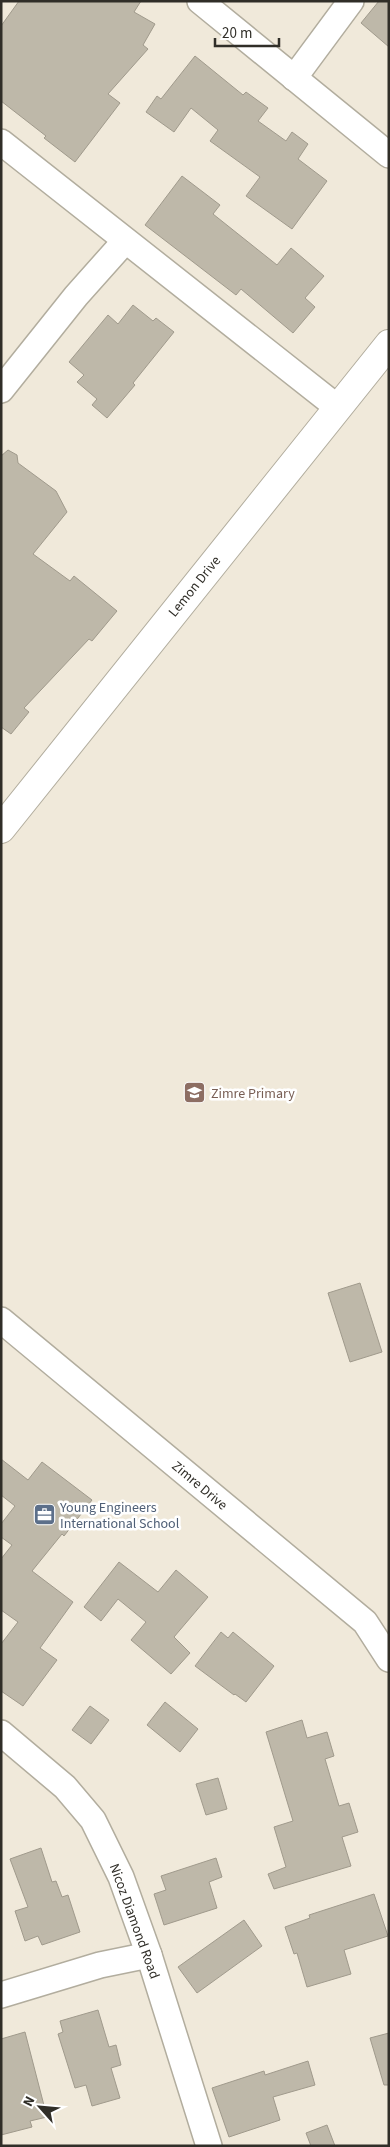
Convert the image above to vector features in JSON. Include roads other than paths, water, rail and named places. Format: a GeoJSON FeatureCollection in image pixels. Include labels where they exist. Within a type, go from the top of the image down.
{"type":"FeatureCollection","features":[{"type":"Feature","properties":{"kind":"street"},"geometry":{"type":"LineString","coordinates":[[200,1],[389,155]]}},
{"type":"Feature","properties":{"kind":"street"},"geometry":{"type":"LineString","coordinates":[[294,78],[351,1]]}},
{"type":"Feature","properties":{"kind":"street"},"geometry":{"type":"LineString","coordinates":[[1,142],[337,407]]}},
{"type":"Feature","properties":{"kind":"street"},"geometry":{"type":"LineString","coordinates":[[1,390],[76,296],[125,240]]}},
{"type":"Feature","properties":{"kind":"street","name":"Lemon Drive"},"geometry":{"type":"LineString","coordinates":[[1,829],[389,344]]}},
{"type":"Feature","properties":{"kind":"street","name":"Zimre Drive"},"geometry":{"type":"LineString","coordinates":[[1,1320],[365,1622],[389,1660]]}},
{"type":"Feature","properties":{"kind":"street","name":"Nicoz Diamond Road"},"geometry":{"type":"LineString","coordinates":[[1,1733],[65,1787],[92,1820],[121,1877],[149,1955],[209,2146]]}},
{"type":"Feature","properties":{"kind":"street"},"geometry":{"type":"LineString","coordinates":[[1,1994],[100,1965],[149,1955]]}},
{"type":"Feature","properties":{"kind":"place","name":"Zimre Primary"},"geometry":{"type":"Point","coordinates":[195,1093]}},
{"type":"Feature","properties":{"kind":"place","name":"Young Engineers International School"},"geometry":{"type":"Point","coordinates":[44,1515]}}]}
